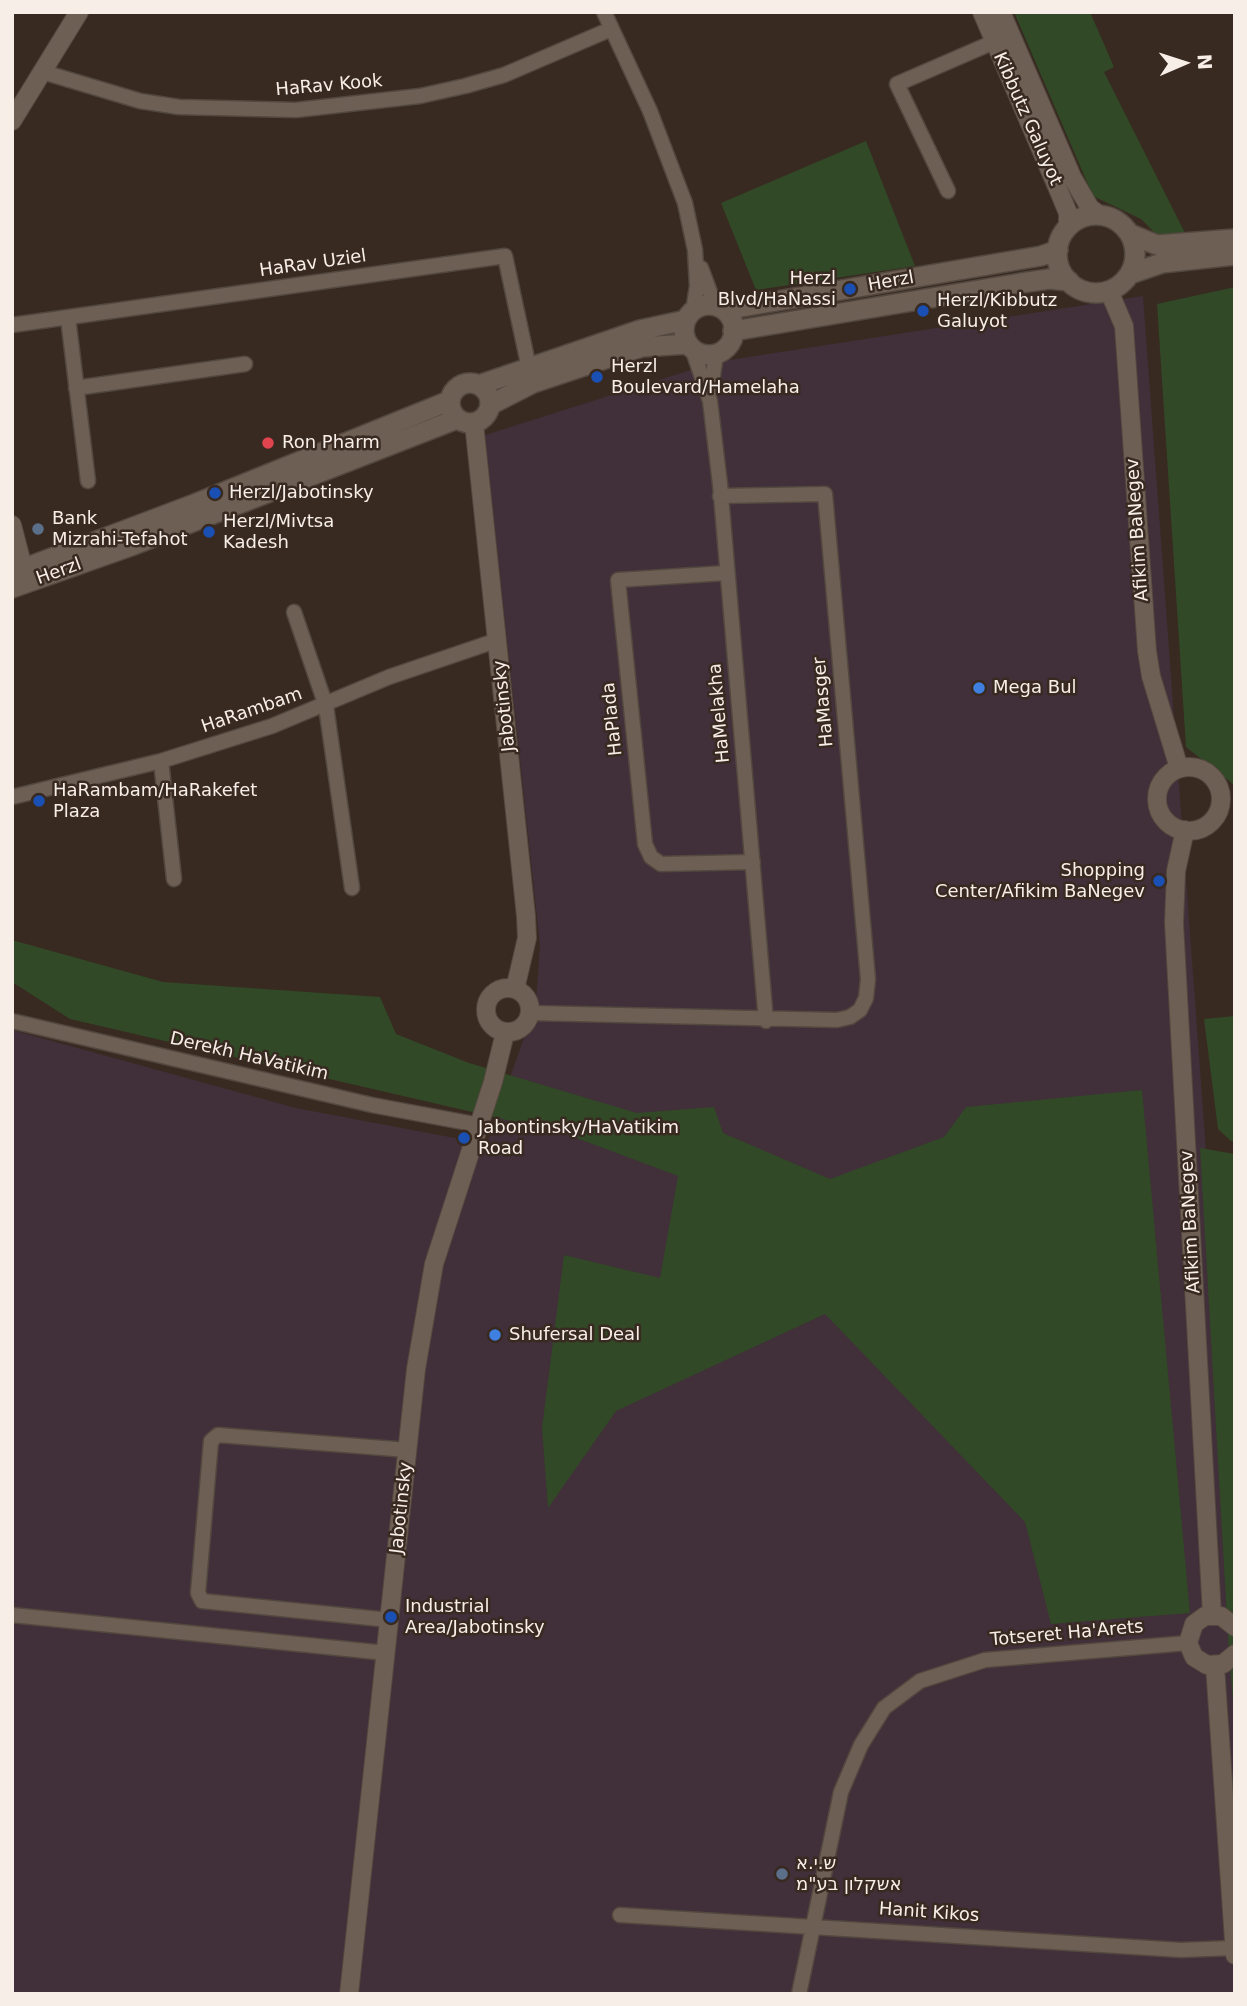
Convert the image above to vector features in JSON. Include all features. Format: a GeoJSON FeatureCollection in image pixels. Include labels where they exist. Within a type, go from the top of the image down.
{"type":"FeatureCollection","features":[{"type":"Feature","properties":{"kind":"main road"},"geometry":{"type":"LineString","coordinates":[[1235,239],[1157,245],[1130,234],[1111,217],[1098,215],[1076,220],[1068,227],[1058,250],[1062,272],[1069,281],[1087,292],[1109,291],[1130,274],[1162,263],[1235,255]]}},
{"type":"Feature","properties":{"kind":"main road"},"geometry":{"type":"LineString","coordinates":[[1130,234],[1136,254],[1130,274]]}},
{"type":"Feature","properties":{"kind":"main road","name":"Herzl"},"geometry":{"type":"LineString","coordinates":[[719,308],[1041,256],[1058,250]]}},
{"type":"Feature","properties":{"kind":"main road","name":"Herzl"},"geometry":{"type":"LineString","coordinates":[[733,331],[1021,283],[1049,279],[1069,281]]}},
{"type":"Feature","properties":{"kind":"main road"},"geometry":{"type":"LineString","coordinates":[[460,415],[483,419],[490,405],[488,393],[479,385],[640,330],[690,316],[700,307],[719,308],[731,320],[733,331],[728,345],[716,354],[699,353],[690,346],[684,332],[690,316]]}},
{"type":"Feature","properties":{"kind":"main road"},"geometry":{"type":"LineString","coordinates":[[490,405],[533,383],[642,347],[690,346]]}},
{"type":"Feature","properties":{"kind":"main road","name":"Herzl"},"geometry":{"type":"LineString","coordinates":[[19,578],[460,415],[460,385],[479,385]]}},
{"type":"Feature","properties":{"kind":"street"},"geometry":{"type":"LineString","coordinates":[[12,121],[79,12]]}},
{"type":"Feature","properties":{"kind":"street"},"geometry":{"type":"LineString","coordinates":[[604,12],[669,158],[685,203],[695,250],[697,286],[690,316]]}},
{"type":"Feature","properties":{"kind":"street","name":"Kibbutz Galuyot"},"geometry":{"type":"LineString","coordinates":[[991,14],[1010,34],[1072,177],[1090,208],[1098,215]]}},
{"type":"Feature","properties":{"kind":"street","name":"Kibbutz Galuyot"},"geometry":{"type":"LineString","coordinates":[[991,14],[992,42],[1062,196],[1068,214],[1068,227]]}},
{"type":"Feature","properties":{"kind":"street","name":"HaRav Kook"},"geometry":{"type":"LineString","coordinates":[[43,72],[97,91],[140,101],[228,109],[296,110],[420,96],[466,86],[503,75],[611,29]]}},
{"type":"Feature","properties":{"kind":"street"},"geometry":{"type":"LineString","coordinates":[[948,191],[898,84],[1010,34]]}},
{"type":"Feature","properties":{"kind":"street"},"geometry":{"type":"LineString","coordinates":[[695,250],[719,308]]}},
{"type":"Feature","properties":{"kind":"street","name":"HaRav Uziel"},"geometry":{"type":"LineString","coordinates":[[12,325],[505,256],[529,368]]}},
{"type":"Feature","properties":{"kind":"street","name":"Afikim BaNegev"},"geometry":{"type":"LineString","coordinates":[[1109,291],[1124,326],[1147,651],[1151,676],[1180,768]]}},
{"type":"Feature","properties":{"kind":"street"},"geometry":{"type":"LineString","coordinates":[[68,318],[88,481]]}},
{"type":"Feature","properties":{"kind":"street","name":"HaMelakha"},"geometry":{"type":"LineString","coordinates":[[690,346],[710,401]]}},
{"type":"Feature","properties":{"kind":"street","name":"HaMelakha"},"geometry":{"type":"LineString","coordinates":[[716,354],[710,401],[766,1021]]}},
{"type":"Feature","properties":{"kind":"street"},"geometry":{"type":"LineString","coordinates":[[76,388],[245,364]]}},
{"type":"Feature","properties":{"kind":"street","name":"Jabotinsky"},"geometry":{"type":"LineString","coordinates":[[460,415],[498,640],[527,916],[525,950],[515,989]]}},
{"type":"Feature","properties":{"kind":"street","name":"HaMasger"},"geometry":{"type":"LineString","coordinates":[[720,496],[825,494],[868,979],[866,998],[859,1010],[850,1017],[836,1020],[766,1021]]}},
{"type":"Feature","properties":{"kind":"street"},"geometry":{"type":"LineString","coordinates":[[12,525],[19,578]]}},
{"type":"Feature","properties":{"kind":"street","name":"HaPlada"},"geometry":{"type":"LineString","coordinates":[[726,573],[618,580],[645,844],[651,857],[661,864],[753,862]]}},
{"type":"Feature","properties":{"kind":"street"},"geometry":{"type":"LineString","coordinates":[[294,612],[326,706],[352,888]]}},
{"type":"Feature","properties":{"kind":"street","name":"HaRambam"},"geometry":{"type":"LineString","coordinates":[[12,797],[161,761],[326,706],[389,677],[498,640]]}},
{"type":"Feature","properties":{"kind":"street"},"geometry":{"type":"LineString","coordinates":[[161,761],[174,879]]}},
{"type":"Feature","properties":{"kind":"street"},"geometry":{"type":"LineString","coordinates":[[1194,767],[1205,771],[1228,797],[1213,820],[1202,827],[1185,830],[1168,822],[1158,800],[1162,782],[1180,768],[1194,767]]}},
{"type":"Feature","properties":{"kind":"street","name":"Afikim BaNegev"},"geometry":{"type":"LineString","coordinates":[[1185,830],[1176,871],[1174,923],[1212,1615]]}},
{"type":"Feature","properties":{"kind":"street"},"geometry":{"type":"LineString","coordinates":[[508,987],[526,995],[531,1013],[522,1028],[505,1033],[492,1026],[486,1006],[494,993],[508,987]]}},
{"type":"Feature","properties":{"kind":"street"},"geometry":{"type":"LineString","coordinates":[[531,1013],[766,1021]]}},
{"type":"Feature","properties":{"kind":"street","name":"Derekh HaVatikim"},"geometry":{"type":"LineString","coordinates":[[12,1021],[372,1105],[479,1125]]}},
{"type":"Feature","properties":{"kind":"street","name":"Jabotinsky"},"geometry":{"type":"LineString","coordinates":[[349,1994],[416,1369],[434,1265],[505,1033]]}},
{"type":"Feature","properties":{"kind":"street"},"geometry":{"type":"LineString","coordinates":[[390,1620],[202,1601],[198,1593],[211,1441],[218,1435],[408,1450]]}},
{"type":"Feature","properties":{"kind":"street"},"geometry":{"type":"LineString","coordinates":[[12,1615],[386,1653]]}},
{"type":"Feature","properties":{"kind":"street"},"geometry":{"type":"LineString","coordinates":[[1235,1627],[1221,1616],[1212,1615],[1194,1624],[1188,1643],[1194,1657],[1215,1666],[1223,1664],[1235,1654]]}},
{"type":"Feature","properties":{"kind":"street","name":"Totseret Ha'Arets"},"geometry":{"type":"LineString","coordinates":[[799,1994],[841,1792],[861,1745],[884,1708],[920,1681],[985,1660],[1188,1643]]}},
{"type":"Feature","properties":{"kind":"street"},"geometry":{"type":"LineString","coordinates":[[1215,1666],[1235,1955]]}},
{"type":"Feature","properties":{"kind":"street","name":"Hanit Kikos"},"geometry":{"type":"LineString","coordinates":[[620,1916],[812,1925],[1181,1950],[1234,1948]]}},
{"type":"Feature","properties":{"kind":"shaded area"},"geometry":{"type":"Polygon","coordinates":[[[1143,296],[1235,1544],[1235,1994],[12,1994],[12,1030],[296,1108],[487,1144],[536,1003],[540,945],[485,435],[716,362],[1143,296]]]}},
{"type":"Feature","properties":{"kind":"green space"},"geometry":{"type":"Polygon","coordinates":[[[1014,12],[1090,12],[1114,67],[1104,72],[1185,233],[1157,235],[1141,219],[1093,196],[1014,12]]]}},
{"type":"Feature","properties":{"kind":"green space"},"geometry":{"type":"Polygon","coordinates":[[[866,141],[915,266],[756,290],[721,203],[866,141]]]}},
{"type":"Feature","properties":{"kind":"green space"},"geometry":{"type":"Polygon","coordinates":[[[1235,287],[1233,784],[1186,747],[1157,304],[1235,287]]]}},
{"type":"Feature","properties":{"kind":"green space"},"geometry":{"type":"Polygon","coordinates":[[[12,940],[163,982],[380,997],[396,1034],[469,1063],[637,1113],[714,1107],[723,1133],[830,1179],[944,1137],[966,1107],[1142,1090],[1190,1613],[1051,1624],[1025,1522],[825,1314],[616,1411],[548,1508],[542,1428],[564,1255],[660,1278],[678,1176],[563,1133],[70,1019],[12,982],[12,940]]]}},
{"type":"Feature","properties":{"kind":"green space"},"geometry":{"type":"Polygon","coordinates":[[[1235,1016],[1235,1141],[1231,1141],[1218,1129],[1204,1019],[1235,1016]]]}},
{"type":"Feature","properties":{"kind":"green space"},"geometry":{"type":"Polygon","coordinates":[[[1200,1148],[1235,1154],[1235,1726],[1229,1653],[1200,1148]]]}},
{"type":"Feature","properties":{"kind":"place","name":"Herzl Blvd/HaNassi"},"geometry":{"type":"Point","coordinates":[850,289]}},
{"type":"Feature","properties":{"kind":"place","name":"Herzl/Kibbutz Galuyot"},"geometry":{"type":"Point","coordinates":[923,311]}},
{"type":"Feature","properties":{"kind":"place","name":"Herzl Boulevard/Hamelaha"},"geometry":{"type":"Point","coordinates":[597,377]}},
{"type":"Feature","properties":{"kind":"place","name":"Ron Pharm"},"geometry":{"type":"Point","coordinates":[268,443]}},
{"type":"Feature","properties":{"kind":"place","name":"Herzl/Jabotinsky"},"geometry":{"type":"Point","coordinates":[215,493]}},
{"type":"Feature","properties":{"kind":"place","name":"Bank Mizrahi-Tefahot"},"geometry":{"type":"Point","coordinates":[38,529]}},
{"type":"Feature","properties":{"kind":"place","name":"Herzl/Mivtsa Kadesh"},"geometry":{"type":"Point","coordinates":[209,532]}},
{"type":"Feature","properties":{"kind":"place","name":"Mega Bul"},"geometry":{"type":"Point","coordinates":[979,688]}},
{"type":"Feature","properties":{"kind":"place","name":"HaRambam/HaRakefet Plaza"},"geometry":{"type":"Point","coordinates":[39,801]}},
{"type":"Feature","properties":{"kind":"place","name":"Shopping Center/Afikim BaNegev"},"geometry":{"type":"Point","coordinates":[1159,881]}},
{"type":"Feature","properties":{"kind":"place","name":"Jabontinsky/HaVatikim Road"},"geometry":{"type":"Point","coordinates":[464,1138]}},
{"type":"Feature","properties":{"kind":"place","name":"Shufersal Deal"},"geometry":{"type":"Point","coordinates":[495,1335]}},
{"type":"Feature","properties":{"kind":"place","name":"Industrial Area/Jabotinsky"},"geometry":{"type":"Point","coordinates":[391,1617]}},
{"type":"Feature","properties":{"kind":"place","name":"ש.י.א אשקלון בע\"מ"},"geometry":{"type":"Point","coordinates":[782,1874]}}]}
